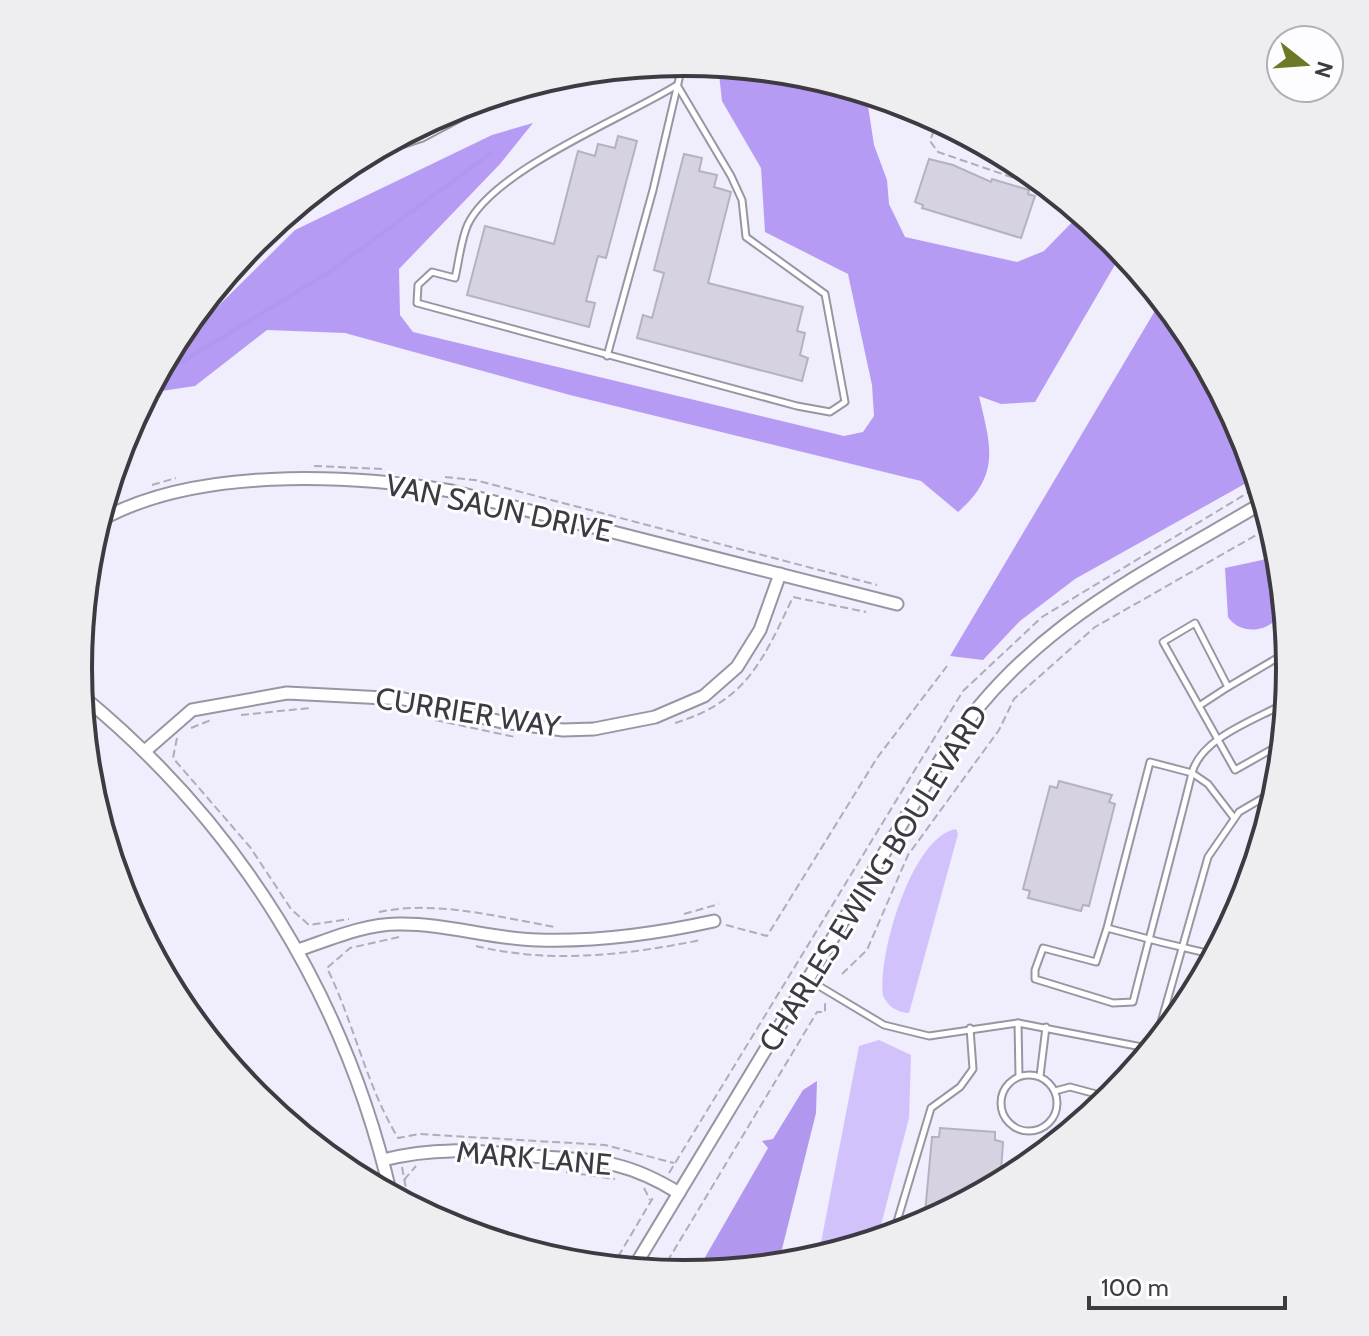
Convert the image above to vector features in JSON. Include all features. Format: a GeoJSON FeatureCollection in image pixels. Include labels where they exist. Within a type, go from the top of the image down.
{"type":"FeatureCollection","features":[{"type":"Feature","properties":{"kind":"street","name":"VAN SAUN DRIVE"},"geometry":{"type":"LineString","coordinates":[[113,514],[134,504],[216,486],[310,478],[357,479],[451,491],[897,604]]}},
{"type":"Feature","properties":{"kind":"street","name":"CHARLES EWING BOULEVARD"},"geometry":{"type":"LineString","coordinates":[[639,1258],[960,730],[1016,663],[1083,609],[1254,508]]}},
{"type":"Feature","properties":{"kind":"street","name":"CURRIER WAY"},"geometry":{"type":"LineString","coordinates":[[145,751],[192,710],[287,693],[404,699],[502,722],[563,730],[594,729],[655,717],[704,696],[737,667],[760,630],[780,574]]}},
{"type":"Feature","properties":{"kind":"street"},"geometry":{"type":"LineString","coordinates":[[94,706],[145,751],[183,790],[241,861],[298,950],[356,1075],[388,1181]]}},
{"type":"Feature","properties":{"kind":"street"},"geometry":{"type":"LineString","coordinates":[[298,950],[361,929],[397,924],[494,937],[574,941],[664,932],[714,921]]}},
{"type":"Feature","properties":{"kind":"street","name":"MARK LANE"},"geometry":{"type":"LineString","coordinates":[[383,1160],[446,1149],[598,1159],[644,1173],[679,1193]]}},
{"type":"Feature","properties":{"kind":"lane"},"geometry":{"type":"LineString","coordinates":[[607,356],[653,190],[679,76]]}},
{"type":"Feature","properties":{"kind":"lane"},"geometry":{"type":"LineString","coordinates":[[677,85],[742,200],[746,237],[825,294],[845,402],[830,412],[607,356],[417,303],[418,285],[432,272],[455,278],[468,224],[484,204],[532,163],[677,85]]}},
{"type":"Feature","properties":{"kind":"lane"},"geometry":{"type":"LineString","coordinates":[[1228,687],[1195,623],[1163,642],[1235,770],[1270,750]]}},
{"type":"Feature","properties":{"kind":"lane"},"geometry":{"type":"LineString","coordinates":[[1199,706],[1276,659]]}},
{"type":"Feature","properties":{"kind":"lane"},"geometry":{"type":"LineString","coordinates":[[1234,818],[1208,784],[1192,773],[1150,762],[1096,962],[1043,948],[1035,979],[1113,1003],[1133,1002],[1192,773],[1201,754],[1275,709]]}},
{"type":"Feature","properties":{"kind":"lane"},"geometry":{"type":"LineString","coordinates":[[1162,1017],[1208,857],[1234,818],[1261,800]]}},
{"type":"Feature","properties":{"kind":"lane"},"geometry":{"type":"LineString","coordinates":[[1107,928],[1203,952]]}},
{"type":"Feature","properties":{"kind":"lane"},"geometry":{"type":"LineString","coordinates":[[808,979],[884,1025],[929,1036],[1018,1023],[1140,1045]]}},
{"type":"Feature","properties":{"kind":"lane"},"geometry":{"type":"LineString","coordinates":[[1018,1023],[1019,1076]]}},
{"type":"Feature","properties":{"kind":"lane"},"geometry":{"type":"LineString","coordinates":[[1040,1076],[1046,1027]]}},
{"type":"Feature","properties":{"kind":"lane"},"geometry":{"type":"LineString","coordinates":[[897,1220],[931,1108],[960,1087],[973,1069],[970,1028]]}},
{"type":"Feature","properties":{"kind":"lane"},"geometry":{"type":"LineString","coordinates":[[1019,1076],[1040,1076],[1055,1091],[1057,1110],[1046,1126],[1027,1131],[1018,1129],[1004,1117],[1001,1098],[1010,1081],[1019,1076]]}},
{"type":"Feature","properties":{"kind":"lane"},"geometry":{"type":"LineString","coordinates":[[1055,1091],[1070,1087],[1096,1094]]}},
{"type":"Feature","properties":{"kind":"path"},"geometry":{"type":"LineString","coordinates":[[934,131],[930,141],[938,152],[1018,179]]}},
{"type":"Feature","properties":{"kind":"path"},"geometry":{"type":"LineString","coordinates":[[842,974],[867,950],[908,855],[999,730],[1014,699],[1095,627],[1260,533]]}},
{"type":"Feature","properties":{"kind":"path"},"geometry":{"type":"LineString","coordinates":[[672,724],[697,716],[735,693],[768,653],[793,597],[866,612]]}},
{"type":"Feature","properties":{"kind":"path"},"geometry":{"type":"LineString","coordinates":[[714,921],[767,936],[877,758],[947,666]]}},
{"type":"Feature","properties":{"kind":"path"},"geometry":{"type":"LineString","coordinates":[[235,715],[311,708]]}},
{"type":"Feature","properties":{"kind":"path"},"geometry":{"type":"LineString","coordinates":[[192,728],[220,717]]}},
{"type":"Feature","properties":{"kind":"path"},"geometry":{"type":"LineString","coordinates":[[426,718],[495,735],[521,738]]}},
{"type":"Feature","properties":{"kind":"path"},"geometry":{"type":"LineString","coordinates":[[96,724],[103,727]]}},
{"type":"Feature","properties":{"kind":"path"},"geometry":{"type":"LineString","coordinates":[[178,735],[173,758],[250,847],[291,909],[309,925],[357,917]]}},
{"type":"Feature","properties":{"kind":"path"},"geometry":{"type":"LineString","coordinates":[[680,915],[719,904]]}},
{"type":"Feature","properties":{"kind":"path"},"geometry":{"type":"LineString","coordinates":[[372,914],[402,907],[469,912],[559,928]]}},
{"type":"Feature","properties":{"kind":"path"},"geometry":{"type":"LineString","coordinates":[[406,936],[350,948],[327,968],[342,998],[384,1116],[398,1138],[406,1190]]}},
{"type":"Feature","properties":{"kind":"path"},"geometry":{"type":"LineString","coordinates":[[467,944],[510,954],[565,955],[639,953],[701,940]]}},
{"type":"Feature","properties":{"kind":"path"},"geometry":{"type":"LineString","coordinates":[[668,1260],[817,1012],[825,1012],[825,1002]]}},
{"type":"Feature","properties":{"kind":"path"},"geometry":{"type":"LineString","coordinates":[[398,1138],[419,1134],[456,1135],[605,1145],[675,1163]]}},
{"type":"Feature","properties":{"kind":"path"},"geometry":{"type":"LineString","coordinates":[[404,1180],[416,1166],[428,1164]]}},
{"type":"Feature","properties":{"kind":"path"},"geometry":{"type":"LineString","coordinates":[[557,1171],[620,1179]]}},
{"type":"Feature","properties":{"kind":"path"},"geometry":{"type":"LineString","coordinates":[[632,1184],[644,1189],[651,1202]]}},
{"type":"Feature","properties":{"kind":"shaded area"},"geometry":{"type":"Polygon","coordinates":[[[719,77],[800,87],[868,105],[874,145],[887,180],[889,204],[905,237],[1017,262],[1044,251],[1073,221],[1116,263],[1035,402],[1001,404],[979,396],[989,444],[987,471],[972,498],[958,512],[921,481],[570,395],[345,333],[267,330],[195,386],[162,391],[192,339],[212,312],[295,230],[492,135],[533,123],[500,164],[399,269],[400,315],[413,332],[844,436],[863,432],[874,416],[872,385],[848,274],[765,232],[761,168],[722,101],[719,77]]]}},
{"type":"Feature","properties":{"kind":"shaded area"},"geometry":{"type":"Polygon","coordinates":[[[1155,310],[1177,339],[1215,406],[1246,483],[1075,579],[1020,621],[983,660],[950,656],[1155,310]]]}},
{"type":"Feature","properties":{"kind":"shaded area"},"geometry":{"type":"Polygon","coordinates":[[[1266,558],[1274,617],[1267,626],[1243,628],[1228,617],[1225,568],[1266,558]]]}},
{"type":"Feature","properties":{"kind":"shaded area"},"geometry":{"type":"Polygon","coordinates":[[[956,829],[958,834],[909,1013],[900,1011],[890,1006],[883,996],[883,978],[900,901],[925,853],[940,837],[956,829]]]}},
{"type":"Feature","properties":{"kind":"shaded area"},"geometry":{"type":"Polygon","coordinates":[[[879,1040],[911,1055],[909,1118],[880,1227],[821,1244],[859,1046],[879,1040]]]}},
{"type":"Feature","properties":{"kind":"shaded area"},"geometry":{"type":"Polygon","coordinates":[[[817,1081],[816,1113],[781,1252],[704,1259],[768,1148],[762,1141],[773,1139],[803,1090],[817,1081]]]}},
{"type":"Feature","properties":{"kind":"building"},"geometry":{"type":"Polygon","coordinates":[[[618,136],[637,141],[606,258],[598,256],[586,301],[595,303],[589,327],[467,295],[485,226],[554,244],[578,151],[595,156],[598,144],[615,148],[618,136]]]}},
{"type":"Feature","properties":{"kind":"building"},"geometry":{"type":"Polygon","coordinates":[[[684,154],[702,158],[699,171],[717,175],[714,187],[731,192],[708,283],[803,307],[797,331],[805,333],[800,355],[808,358],[802,381],[637,338],[643,315],[652,318],[664,273],[654,270],[684,154]]]}},
{"type":"Feature","properties":{"kind":"building"},"geometry":{"type":"Polygon","coordinates":[[[929,159],[953,165],[991,182],[992,179],[1029,190],[1028,194],[1035,196],[1021,238],[922,208],[923,205],[915,202],[929,159]]]}},
{"type":"Feature","properties":{"kind":"building"},"geometry":{"type":"Polygon","coordinates":[[[1059,781],[1112,795],[1109,802],[1115,804],[1089,906],[1083,905],[1081,911],[1028,898],[1030,891],[1023,889],[1050,786],[1057,788],[1059,781]]]}},
{"type":"Feature","properties":{"kind":"building"},"geometry":{"type":"Polygon","coordinates":[[[940,1128],[995,1132],[995,1140],[1003,1142],[1001,1167],[925,1208],[932,1137],[939,1137],[940,1128]]]}},
{"type":"Feature","properties":{"kind":"waterway"},"geometry":{"type":"LineString","coordinates":[[178,363],[331,271],[491,153]]}}]}
